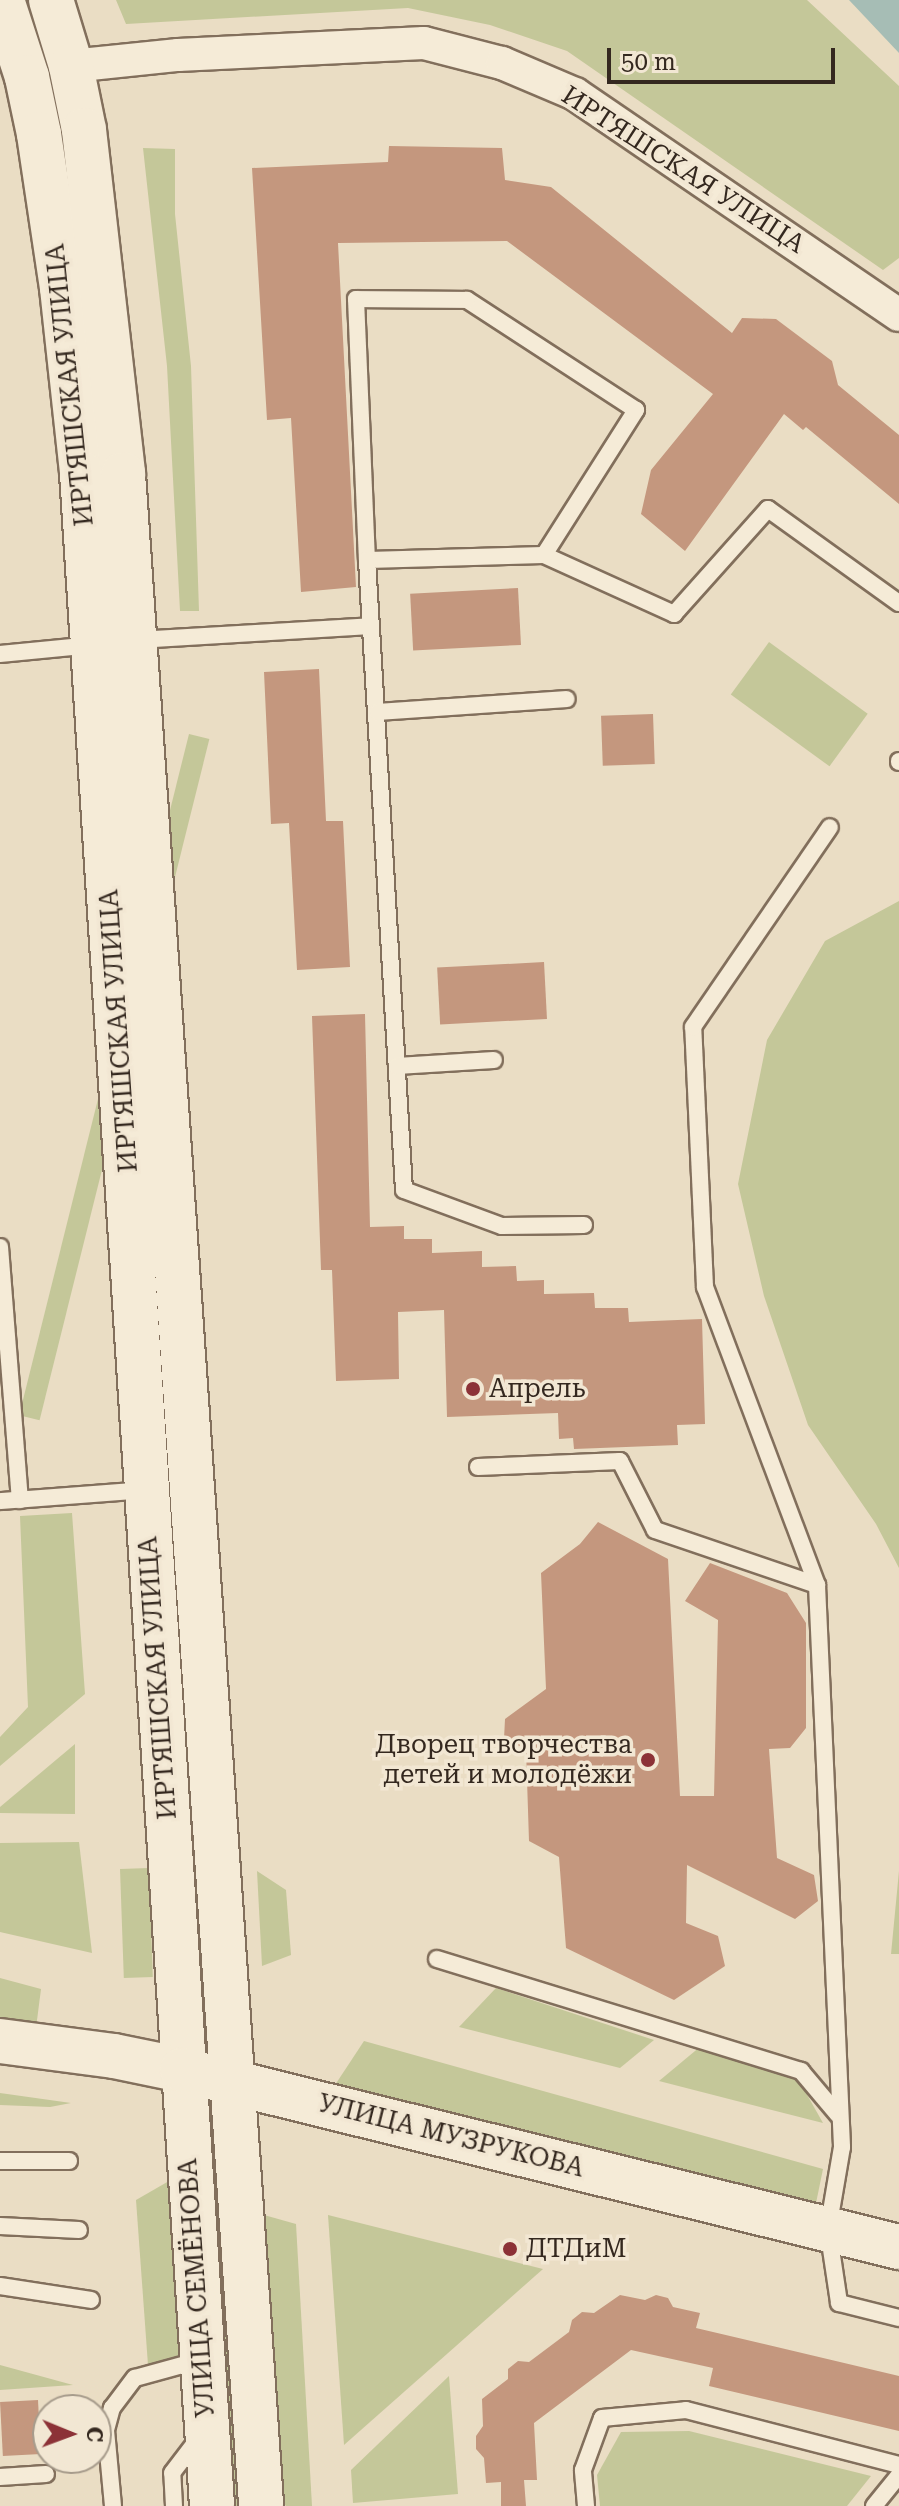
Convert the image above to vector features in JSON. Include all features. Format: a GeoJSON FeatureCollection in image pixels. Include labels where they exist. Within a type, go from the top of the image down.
{"type":"FeatureCollection","features":[{"type":"Feature","properties":{"kind":"street","name":"ИРТЯШСКАЯ УЛИЦА"},"geometry":{"type":"LineString","coordinates":[[2,0],[27,77],[115,643],[192,1486],[231,2082]]}},
{"type":"Feature","properties":{"kind":"street","name":"ИРТЯШСКАЯ УЛИЦА"},"geometry":{"type":"LineString","coordinates":[[51,0],[71,66],[84,130],[105,291],[147,1490],[182,2070]]}},
{"type":"Feature","properties":{"kind":"street","name":"ИРТЯШСКАЯ УЛИЦА"},"geometry":{"type":"LineString","coordinates":[[71,66],[178,55],[424,43],[502,63],[575,94],[899,315]]}},
{"type":"Feature","properties":{"kind":"street"},"geometry":{"type":"LineString","coordinates":[[27,77],[71,66]]}},
{"type":"Feature","properties":{"kind":"street"},"geometry":{"type":"LineString","coordinates":[[147,1490],[192,1486]]}},
{"type":"Feature","properties":{"kind":"street","name":"УЛИЦА МУЗРУКОВА"},"geometry":{"type":"LineString","coordinates":[[0,2041],[114,2056],[182,2070],[899,2247]]}},
{"type":"Feature","properties":{"kind":"street","name":"УЛИЦА СЕМЁНОВА"},"geometry":{"type":"LineString","coordinates":[[182,2070],[212,2506]]}},
{"type":"Feature","properties":{"kind":"street","name":"УЛИЦА СЕМЁНОВА"},"geometry":{"type":"LineString","coordinates":[[231,2082],[261,2506]]}},
{"type":"Feature","properties":{"kind":"lane"},"geometry":{"type":"LineString","coordinates":[[544,555],[636,410],[467,300],[356,299],[367,560],[404,1190],[502,1226],[584,1225]]}},
{"type":"Feature","properties":{"kind":"lane"},"geometry":{"type":"LineString","coordinates":[[367,560],[544,555],[674,614],[768,509],[899,603]]}},
{"type":"Feature","properties":{"kind":"lane"},"geometry":{"type":"LineString","coordinates":[[0,654],[371,626]]}},
{"type":"Feature","properties":{"kind":"lane"},"geometry":{"type":"LineString","coordinates":[[378,712],[567,699]]}},
{"type":"Feature","properties":{"kind":"lane"},"geometry":{"type":"LineString","coordinates":[[830,827],[693,1027],[705,1287],[817,1585],[838,2115],[842,2147],[828,2229],[839,2303],[899,2318]]}},
{"type":"Feature","properties":{"kind":"lane"},"geometry":{"type":"LineString","coordinates":[[397,1066],[494,1060]]}},
{"type":"Feature","properties":{"kind":"lane"},"geometry":{"type":"LineString","coordinates":[[0,1247],[20,1500]]}},
{"type":"Feature","properties":{"kind":"lane"},"geometry":{"type":"LineString","coordinates":[[478,1467],[620,1461],[655,1530],[817,1585]]}},
{"type":"Feature","properties":{"kind":"lane"},"geometry":{"type":"LineString","coordinates":[[0,1501],[147,1490]]}},
{"type":"Feature","properties":{"kind":"lane"},"geometry":{"type":"LineString","coordinates":[[437,1959],[801,2071],[838,2115]]}},
{"type":"Feature","properties":{"kind":"lane"},"geometry":{"type":"LineString","coordinates":[[0,2161],[69,2161]]}},
{"type":"Feature","properties":{"kind":"lane"},"geometry":{"type":"LineString","coordinates":[[0,2226],[79,2230]]}},
{"type":"Feature","properties":{"kind":"lane"},"geometry":{"type":"LineString","coordinates":[[0,2286],[91,2300]]}},
{"type":"Feature","properties":{"kind":"lane"},"geometry":{"type":"LineString","coordinates":[[113,2506],[106,2430],[112,2408],[135,2378],[202,2360]]}},
{"type":"Feature","properties":{"kind":"lane"},"geometry":{"type":"LineString","coordinates":[[586,2506],[583,2470],[602,2418],[686,2410],[899,2465]]}},
{"type":"Feature","properties":{"kind":"lane"},"geometry":{"type":"LineString","coordinates":[[174,2506],[172,2473],[207,2428]]}},
{"type":"Feature","properties":{"kind":"lane"},"geometry":{"type":"LineString","coordinates":[[0,2477],[46,2474]]}},
{"type":"Feature","properties":{"kind":"lane"},"geometry":{"type":"LineString","coordinates":[[874,2506],[899,2475]]}},
{"type":"Feature","properties":{"kind":"green space"},"geometry":{"type":"Polygon","coordinates":[[[116,0],[807,0],[899,86],[899,258],[883,270],[567,51],[490,25],[408,8],[126,24],[116,0]]]}},
{"type":"Feature","properties":{"kind":"green space"},"geometry":{"type":"Polygon","coordinates":[[[143,148],[175,149],[175,214],[191,366],[199,611],[180,611],[167,366],[143,148]]]}},
{"type":"Feature","properties":{"kind":"green space"},"geometry":{"type":"Polygon","coordinates":[[[769,642],[868,714],[829,766],[731,695],[769,642]]]}},
{"type":"Feature","properties":{"kind":"green space"},"geometry":{"type":"Polygon","coordinates":[[[189,734],[209,739],[40,1420],[19,1415],[189,734]]]}},
{"type":"Feature","properties":{"kind":"green space"},"geometry":{"type":"Polygon","coordinates":[[[899,901],[899,1568],[876,1524],[808,1425],[764,1296],[738,1184],[767,1040],[825,941],[899,901]]]}},
{"type":"Feature","properties":{"kind":"green space"},"geometry":{"type":"Polygon","coordinates":[[[72,1513],[85,1694],[0,1766],[0,1737],[28,1707],[20,1516],[72,1513]]]}},
{"type":"Feature","properties":{"kind":"green space"},"geometry":{"type":"Polygon","coordinates":[[[178,1519],[206,1978],[195,1980],[165,1527],[178,1519]]]}},
{"type":"Feature","properties":{"kind":"green space"},"geometry":{"type":"Polygon","coordinates":[[[75,1744],[75,1814],[0,1813],[0,1807],[75,1744]]]}},
{"type":"Feature","properties":{"kind":"green space"},"geometry":{"type":"Polygon","coordinates":[[[79,1842],[92,1953],[0,1932],[0,1843],[79,1842]]]}},
{"type":"Feature","properties":{"kind":"green space"},"geometry":{"type":"Polygon","coordinates":[[[149,1868],[153,1977],[124,1978],[120,1869],[149,1868]]]}},
{"type":"Feature","properties":{"kind":"green space"},"geometry":{"type":"Polygon","coordinates":[[[257,1871],[286,1890],[291,1955],[262,1966],[257,1871]]]}},
{"type":"Feature","properties":{"kind":"green space"},"geometry":{"type":"Polygon","coordinates":[[[899,1871],[899,1954],[891,1954],[899,1871]]]}},
{"type":"Feature","properties":{"kind":"green space"},"geometry":{"type":"Polygon","coordinates":[[[0,1978],[41,1989],[36,2028],[0,2022],[0,1978]]]}},
{"type":"Feature","properties":{"kind":"green space"},"geometry":{"type":"Polygon","coordinates":[[[496,1988],[654,2040],[620,2068],[459,2027],[496,1988]]]}},
{"type":"Feature","properties":{"kind":"green space"},"geometry":{"type":"Polygon","coordinates":[[[364,2041],[823,2169],[815,2208],[335,2085],[364,2041]]]}},
{"type":"Feature","properties":{"kind":"green space"},"geometry":{"type":"Polygon","coordinates":[[[701,2046],[797,2077],[823,2123],[659,2081],[701,2046]]]}},
{"type":"Feature","properties":{"kind":"green space"},"geometry":{"type":"Polygon","coordinates":[[[0,2093],[71,2103],[50,2107],[0,2105],[0,2093]]]}},
{"type":"Feature","properties":{"kind":"green space"},"geometry":{"type":"Polygon","coordinates":[[[169,2181],[184,2357],[148,2365],[136,2200],[169,2181]]]}},
{"type":"Feature","properties":{"kind":"green space"},"geometry":{"type":"Polygon","coordinates":[[[226,2184],[243,2506],[230,2506],[213,2185],[226,2184]]]}},
{"type":"Feature","properties":{"kind":"green space"},"geometry":{"type":"Polygon","coordinates":[[[264,2215],[296,2224],[312,2506],[286,2506],[282,2501],[264,2215]]]}},
{"type":"Feature","properties":{"kind":"green space"},"geometry":{"type":"Polygon","coordinates":[[[328,2215],[543,2269],[344,2445],[328,2215]]]}},
{"type":"Feature","properties":{"kind":"green space"},"geometry":{"type":"Polygon","coordinates":[[[0,2365],[73,2385],[0,2390],[0,2365]]]}},
{"type":"Feature","properties":{"kind":"green space"},"geometry":{"type":"Polygon","coordinates":[[[449,2376],[458,2494],[353,2503],[351,2470],[449,2376]]]}},
{"type":"Feature","properties":{"kind":"green space"},"geometry":{"type":"Polygon","coordinates":[[[689,2431],[871,2476],[847,2506],[600,2506],[597,2475],[621,2432],[689,2431]]]}},
{"type":"Feature","properties":{"kind":"water"},"geometry":{"type":"Polygon","coordinates":[[[849,0],[899,0],[899,53],[882,35],[849,0]]]}},
{"type":"Feature","properties":{"kind":"building"},"geometry":{"type":"Polygon","coordinates":[[[389,146],[502,148],[505,180],[551,187],[732,333],[742,318],[776,319],[832,361],[838,385],[899,435],[899,504],[806,427],[803,430],[784,414],[685,551],[641,514],[651,470],[713,394],[507,241],[338,243],[356,587],[301,592],[291,418],[267,420],[252,168],[388,162],[389,146]]]}},
{"type":"Feature","properties":{"kind":"building"},"geometry":{"type":"Polygon","coordinates":[[[518,588],[521,645],[413,651],[410,594],[518,588]]]}},
{"type":"Feature","properties":{"kind":"building"},"geometry":{"type":"Polygon","coordinates":[[[319,669],[326,821],[343,821],[350,967],[297,970],[289,823],[271,824],[264,672],[319,669]]]}},
{"type":"Feature","properties":{"kind":"building"},"geometry":{"type":"Polygon","coordinates":[[[653,714],[655,764],[603,766],[601,716],[653,714]]]}},
{"type":"Feature","properties":{"kind":"building"},"geometry":{"type":"Polygon","coordinates":[[[544,962],[547,1019],[440,1025],[437,968],[544,962]]]}},
{"type":"Feature","properties":{"kind":"building"},"geometry":{"type":"Polygon","coordinates":[[[365,1014],[370,1227],[404,1226],[404,1239],[432,1239],[432,1253],[482,1251],[482,1267],[516,1266],[517,1281],[544,1280],[544,1294],[594,1293],[595,1308],[628,1308],[629,1322],[702,1319],[705,1424],[677,1425],[678,1445],[574,1449],[573,1438],[559,1439],[558,1413],[447,1417],[444,1310],[398,1312],[399,1379],[336,1381],[332,1270],[321,1270],[312,1016],[365,1014]]]}},
{"type":"Feature","properties":{"kind":"building","name":"Дворец творчества детей и молодёжи"},"geometry":{"type":"Polygon","coordinates":[[[598,1522],[668,1559],[680,1796],[714,1796],[718,1620],[685,1601],[710,1563],[787,1593],[806,1623],[806,1728],[790,1748],[769,1749],[777,1858],[814,1875],[818,1901],[795,1919],[687,1865],[686,1923],[718,1936],[725,1966],[674,2000],[566,1948],[559,1857],[529,1841],[526,1749],[504,1739],[505,1719],[546,1689],[541,1573],[580,1544],[598,1522]]]}},
{"type":"Feature","properties":{"kind":"building"},"geometry":{"type":"Polygon","coordinates":[[[620,2295],[645,2300],[656,2295],[668,2298],[673,2307],[700,2313],[696,2328],[899,2376],[899,2431],[709,2386],[713,2368],[631,2350],[534,2423],[537,2480],[524,2480],[526,2506],[501,2506],[501,2482],[486,2483],[484,2458],[476,2449],[476,2436],[483,2426],[482,2399],[508,2379],[508,2369],[518,2361],[529,2362],[569,2332],[572,2320],[582,2312],[594,2313],[620,2295]]]}},
{"type":"Feature","properties":{"kind":"building"},"geometry":{"type":"Polygon","coordinates":[[[32,2400],[32,2454],[3,2456],[0,2402],[32,2400]]]}},
{"type":"Feature","properties":{"kind":"place","name":"Апрель"},"geometry":{"type":"Point","coordinates":[473,1389]}},
{"type":"Feature","properties":{"kind":"place","name":"Дворец творчества детей и молодёжи"},"geometry":{"type":"Point","coordinates":[648,1760]}},
{"type":"Feature","properties":{"kind":"place","name":"ДТДиМ"},"geometry":{"type":"Point","coordinates":[510,2249]}}]}
